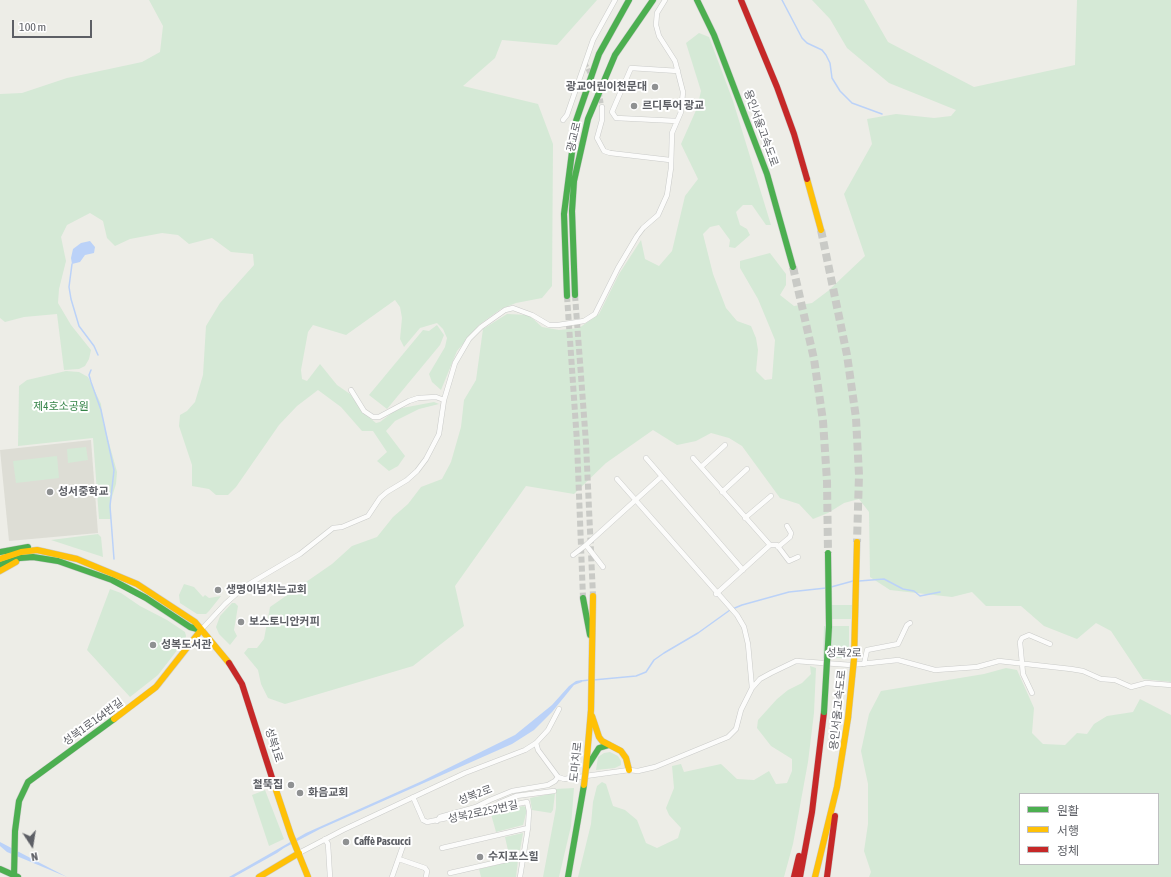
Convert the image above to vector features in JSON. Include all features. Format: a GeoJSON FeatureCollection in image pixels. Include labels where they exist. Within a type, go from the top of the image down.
{"type":"FeatureCollection","features":[{"type":"Feature","properties":{"kind":"main road","name":"광교로"},"geometry":{"type":"LineString","coordinates":[[567,296],[564,214],[568,166],[576,121],[599,54],[629,0]]}},
{"type":"Feature","properties":{"kind":"main road","name":"광교로"},"geometry":{"type":"LineString","coordinates":[[575,295],[572,211],[574,181],[588,119],[615,55],[653,0]]}},
{"type":"Feature","properties":{"kind":"main road","name":"용인서울고속도로"},"geometry":{"type":"LineString","coordinates":[[697,0],[714,35],[767,174],[793,267]]}},
{"type":"Feature","properties":{"kind":"main road"},"geometry":{"type":"LineString","coordinates":[[742,0],[794,134],[821,230]]}},
{"type":"Feature","properties":{"kind":"main road","name":"용인서울고속도로"},"geometry":{"type":"LineString","coordinates":[[815,877],[837,787],[848,718],[855,636],[857,542]]}},
{"type":"Feature","properties":{"kind":"main road","name":"성복1로"},"geometry":{"type":"LineString","coordinates":[[0,552],[8,549],[33,547],[77,559],[137,584],[195,622],[226,657],[244,688],[291,835],[308,877]]}},
{"type":"Feature","properties":{"kind":"main road","name":"성복1로"},"geometry":{"type":"LineString","coordinates":[[0,559],[21,552],[44,551]]}},
{"type":"Feature","properties":{"kind":"main road","name":"용인서울고속도로"},"geometry":{"type":"LineString","coordinates":[[800,877],[812,812],[824,712],[829,627],[828,553]]}},
{"type":"Feature","properties":{"kind":"main road"},"geometry":{"type":"LineString","coordinates":[[0,572],[26,558]]}},
{"type":"Feature","properties":{"kind":"main road","name":"성복1로"},"geometry":{"type":"LineString","coordinates":[[0,565],[26,558],[50,559],[108,578],[146,598],[190,627],[201,630]]}},
{"type":"Feature","properties":{"kind":"main road"},"geometry":{"type":"LineString","coordinates":[[592,648],[593,596]]}},
{"type":"Feature","properties":{"kind":"main road"},"geometry":{"type":"LineString","coordinates":[[583,598],[592,648]]}},
{"type":"Feature","properties":{"kind":"main road","name":"성복1로164번길"},"geometry":{"type":"LineString","coordinates":[[15,876],[15,835],[19,801],[28,782],[96,734],[156,687],[201,630]]}},
{"type":"Feature","properties":{"kind":"main road","name":"도마치로"},"geometry":{"type":"LineString","coordinates":[[568,877],[586,768],[591,710],[592,648]]}},
{"type":"Feature","properties":{"kind":"main road"},"geometry":{"type":"LineString","coordinates":[[591,710],[599,737],[610,746]]}},
{"type":"Feature","properties":{"kind":"main road"},"geometry":{"type":"LineString","coordinates":[[586,768],[599,748],[610,746],[619,748],[624,754],[629,770]]}},
{"type":"Feature","properties":{"kind":"main road"},"geometry":{"type":"LineString","coordinates":[[794,877],[816,777]]}},
{"type":"Feature","properties":{"kind":"main road"},"geometry":{"type":"LineString","coordinates":[[827,877],[837,787]]}},
{"type":"Feature","properties":{"kind":"main road","name":"성복2로"},"geometry":{"type":"LineString","coordinates":[[259,877],[297,850]]}},
{"type":"Feature","properties":{"kind":"main road"},"geometry":{"type":"LineString","coordinates":[[0,869],[15,876]]}},
{"type":"Feature","properties":{"kind":"street"},"geometry":{"type":"LineString","coordinates":[[563,120],[567,115],[593,40],[615,0]]}},
{"type":"Feature","properties":{"kind":"street"},"geometry":{"type":"LineString","coordinates":[[201,630],[225,604],[244,587],[300,554],[333,528],[342,527],[368,516],[384,495],[407,480],[417,471],[426,459],[439,434],[444,400],[455,363],[465,345],[481,327],[505,310],[513,308],[526,312],[550,325],[584,321],[595,314],[618,268],[637,236],[658,214],[667,195],[672,133],[681,112],[683,92],[678,71],[656,25],[657,13],[665,0]]}},
{"type":"Feature","properties":{"kind":"street"},"geometry":{"type":"LineString","coordinates":[[677,121],[616,118],[612,112],[631,68],[678,71]]}},
{"type":"Feature","properties":{"kind":"street"},"geometry":{"type":"LineString","coordinates":[[602,107],[602,120],[597,138],[604,151],[670,160]]}},
{"type":"Feature","properties":{"kind":"street"},"geometry":{"type":"LineString","coordinates":[[351,390],[364,411],[372,417],[379,416],[409,400],[431,396],[444,400]]}},
{"type":"Feature","properties":{"kind":"street"},"geometry":{"type":"LineString","coordinates":[[701,468],[725,445]]}},
{"type":"Feature","properties":{"kind":"street"},"geometry":{"type":"LineString","coordinates":[[646,458],[743,570]]}},
{"type":"Feature","properties":{"kind":"street"},"geometry":{"type":"LineString","coordinates":[[693,458],[770,545]]}},
{"type":"Feature","properties":{"kind":"street"},"geometry":{"type":"LineString","coordinates":[[722,492],[747,469]]}},
{"type":"Feature","properties":{"kind":"street"},"geometry":{"type":"LineString","coordinates":[[573,555],[661,477]]}},
{"type":"Feature","properties":{"kind":"street"},"geometry":{"type":"LineString","coordinates":[[617,479],[716,594],[737,615],[744,627],[752,688]]}},
{"type":"Feature","properties":{"kind":"street"},"geometry":{"type":"LineString","coordinates":[[745,518],[771,496]]}},
{"type":"Feature","properties":{"kind":"street"},"geometry":{"type":"LineString","coordinates":[[778,547],[790,537],[791,533],[787,526]]}},
{"type":"Feature","properties":{"kind":"street"},"geometry":{"type":"LineString","coordinates":[[716,594],[770,545],[774,544],[778,547],[789,561],[798,557]]}},
{"type":"Feature","properties":{"kind":"street"},"geometry":{"type":"LineString","coordinates":[[586,545],[603,567]]}},
{"type":"Feature","properties":{"kind":"street"},"geometry":{"type":"LineString","coordinates":[[864,664],[867,650],[898,644],[907,625],[910,623]]}},
{"type":"Feature","properties":{"kind":"street"},"geometry":{"type":"LineString","coordinates":[[1032,692],[1023,674],[1020,642],[1022,638],[1029,635],[1050,644]]}},
{"type":"Feature","properties":{"kind":"street","name":"성복2로"},"geometry":{"type":"LineString","coordinates":[[437,821],[440,817],[476,807],[512,791],[548,785],[555,781],[558,776],[569,780],[629,770],[638,771],[655,767],[728,737],[736,729],[741,710],[752,688],[760,679],[771,672],[796,661],[839,666],[902,660],[929,670],[939,670],[977,667],[999,661],[1083,671],[1101,679],[1115,680],[1131,687],[1146,683],[1171,685]]}},
{"type":"Feature","properties":{"kind":"street","name":"성복2로"},"geometry":{"type":"LineString","coordinates":[[297,850],[325,839],[464,773],[525,750],[536,744],[548,730],[559,709]]}},
{"type":"Feature","properties":{"kind":"street"},"geometry":{"type":"LineString","coordinates":[[536,744],[538,750],[558,776]]}},
{"type":"Feature","properties":{"kind":"street"},"geometry":{"type":"LineString","coordinates":[[496,809],[499,803],[516,796],[554,791]]}},
{"type":"Feature","properties":{"kind":"street"},"geometry":{"type":"LineString","coordinates":[[525,795],[527,802]]}},
{"type":"Feature","properties":{"kind":"street"},"geometry":{"type":"LineString","coordinates":[[413,797],[423,820],[437,821]]}},
{"type":"Feature","properties":{"kind":"street","name":"성복2로252번길"},"geometry":{"type":"LineString","coordinates":[[437,821],[527,802],[530,811],[520,877]]}},
{"type":"Feature","properties":{"kind":"street"},"geometry":{"type":"LineString","coordinates":[[442,848],[528,828]]}},
{"type":"Feature","properties":{"kind":"street"},"geometry":{"type":"LineString","coordinates":[[325,839],[328,844],[330,877]]}},
{"type":"Feature","properties":{"kind":"street"},"geometry":{"type":"LineString","coordinates":[[392,877],[404,843]]}},
{"type":"Feature","properties":{"kind":"street"},"geometry":{"type":"LineString","coordinates":[[450,873],[524,856]]}},
{"type":"Feature","properties":{"kind":"street"},"geometry":{"type":"LineString","coordinates":[[399,859],[425,868],[427,871],[426,877]]}},
{"type":"Feature","properties":{"kind":"shaded area","name":"성서중학교"},"geometry":{"type":"Polygon","coordinates":[[[91,440],[98,533],[9,541],[0,450],[91,440]]]}},
{"type":"Feature","properties":{"kind":"green space"},"geometry":{"type":"Polygon","coordinates":[[[149,0],[597,0],[557,45],[502,40],[495,58],[463,86],[538,104],[553,144],[552,286],[542,298],[516,303],[501,309],[479,325],[457,351],[441,390],[432,382],[429,374],[445,347],[447,338],[443,329],[437,323],[420,328],[404,347],[400,339],[402,318],[400,307],[395,300],[346,335],[313,325],[308,332],[301,370],[302,379],[307,381],[320,364],[337,385],[350,394],[365,414],[376,423],[402,408],[434,402],[439,404],[419,409],[395,421],[386,431],[405,456],[398,466],[389,471],[377,461],[387,452],[373,431],[362,431],[341,407],[318,390],[297,406],[279,425],[236,487],[228,495],[216,495],[209,489],[192,486],[192,465],[179,426],[180,415],[187,411],[195,402],[203,375],[206,326],[220,303],[254,265],[253,254],[231,252],[212,238],[189,244],[178,235],[162,233],[130,239],[115,246],[107,238],[103,221],[90,213],[67,225],[61,237],[66,261],[59,289],[58,303],[71,325],[91,350],[89,359],[85,366],[79,369],[64,370],[57,314],[24,317],[5,322],[0,318],[0,94],[22,93],[67,78],[142,62],[160,52],[163,26],[149,0]]]}},
{"type":"Feature","properties":{"kind":"green space"},"geometry":{"type":"Polygon","coordinates":[[[812,0],[864,0],[888,42],[974,87],[1075,65],[1077,0],[1171,0],[1171,682],[1143,679],[1111,631],[1096,623],[1077,639],[1044,626],[1021,606],[986,606],[972,592],[952,597],[890,590],[870,577],[869,512],[859,499],[844,503],[828,513],[813,519],[799,504],[780,498],[742,446],[729,438],[711,433],[696,441],[677,445],[653,430],[606,463],[574,494],[526,486],[455,586],[464,626],[413,666],[285,704],[268,698],[261,684],[258,670],[244,653],[248,648],[257,648],[264,639],[270,607],[332,564],[352,546],[377,537],[393,517],[408,504],[421,487],[442,479],[451,462],[461,427],[464,400],[476,380],[483,329],[507,314],[529,315],[542,327],[559,330],[579,328],[599,314],[619,274],[641,240],[645,259],[659,266],[672,251],[685,196],[698,179],[681,144],[697,108],[701,91],[686,43],[699,33],[709,37],[733,101],[771,225],[766,225],[752,205],[743,205],[736,212],[740,225],[747,229],[750,235],[735,248],[729,247],[730,240],[719,225],[710,227],[703,234],[713,274],[726,308],[737,321],[751,326],[756,338],[758,350],[756,371],[765,380],[772,379],[775,340],[758,299],[740,268],[740,261],[770,253],[786,274],[786,285],[780,295],[794,306],[812,303],[828,291],[865,256],[844,194],[872,144],[867,119],[896,114],[934,118],[951,116],[956,110],[889,83],[847,48],[830,19],[812,0]]]}},
{"type":"Feature","properties":{"kind":"green space"},"geometry":{"type":"Polygon","coordinates":[[[437,325],[444,335],[440,345],[387,409],[369,395],[423,330],[429,331],[437,325]]]}},
{"type":"Feature","properties":{"kind":"green space","name":"제4호소공원"},"geometry":{"type":"Polygon","coordinates":[[[66,371],[79,372],[88,377],[101,404],[103,421],[117,472],[116,484],[111,500],[111,519],[99,519],[93,438],[18,446],[19,386],[27,380],[66,371]]]}},
{"type":"Feature","properties":{"kind":"green space"},"geometry":{"type":"Polygon","coordinates":[[[86,447],[88,460],[68,463],[67,449],[86,447]]]}},
{"type":"Feature","properties":{"kind":"green space"},"geometry":{"type":"Polygon","coordinates":[[[57,456],[59,478],[16,483],[13,461],[57,456]]]}},
{"type":"Feature","properties":{"kind":"green space"},"geometry":{"type":"Polygon","coordinates":[[[98,534],[101,537],[103,557],[51,540],[98,534]]]}},
{"type":"Feature","properties":{"kind":"green space"},"geometry":{"type":"Polygon","coordinates":[[[184,584],[194,587],[203,597],[205,595],[209,598],[221,596],[206,614],[197,614],[180,603],[179,595],[184,584]]]}},
{"type":"Feature","properties":{"kind":"green space"},"geometry":{"type":"Polygon","coordinates":[[[110,589],[121,593],[140,606],[167,620],[185,632],[186,636],[185,640],[158,675],[130,697],[87,650],[110,589]]]}},
{"type":"Feature","properties":{"kind":"green space"},"geometry":{"type":"Polygon","coordinates":[[[232,603],[235,603],[238,606],[234,630],[237,636],[230,645],[219,634],[216,627],[220,616],[232,603]]]}},
{"type":"Feature","properties":{"kind":"green space"},"geometry":{"type":"Polygon","coordinates":[[[832,605],[852,605],[851,619],[831,619],[832,605]]]}},
{"type":"Feature","properties":{"kind":"green space"},"geometry":{"type":"Polygon","coordinates":[[[824,626],[849,626],[849,658],[823,658],[824,626]]]}},
{"type":"Feature","properties":{"kind":"green space"},"geometry":{"type":"Polygon","coordinates":[[[810,666],[816,668],[814,713],[808,762],[793,844],[784,877],[578,877],[591,824],[593,802],[597,786],[602,782],[606,784],[613,806],[625,810],[637,820],[646,843],[657,848],[678,838],[681,828],[669,815],[666,808],[674,788],[672,766],[681,764],[684,772],[721,764],[737,779],[754,780],[769,771],[776,784],[787,783],[792,771],[792,759],[771,746],[757,728],[758,720],[777,699],[788,690],[802,683],[811,674],[810,666]]]}},
{"type":"Feature","properties":{"kind":"green space"},"geometry":{"type":"Polygon","coordinates":[[[1006,668],[1017,670],[1034,708],[1032,733],[1043,744],[1065,745],[1077,733],[1087,734],[1094,724],[1107,716],[1133,712],[1140,699],[1171,715],[1171,877],[869,877],[871,872],[864,851],[868,824],[868,784],[861,751],[869,714],[881,691],[984,674],[1006,668]]]}},
{"type":"Feature","properties":{"kind":"green space"},"geometry":{"type":"Polygon","coordinates":[[[610,752],[618,756],[621,761],[621,765],[615,768],[596,770],[598,757],[604,753],[610,752]]]}},
{"type":"Feature","properties":{"kind":"green space"},"geometry":{"type":"Polygon","coordinates":[[[574,788],[571,826],[559,877],[543,877],[556,808],[556,789],[574,788]]]}},
{"type":"Feature","properties":{"kind":"green space"},"geometry":{"type":"Polygon","coordinates":[[[265,790],[284,839],[269,846],[252,795],[265,790]]]}},
{"type":"Feature","properties":{"kind":"green space"},"geometry":{"type":"Polygon","coordinates":[[[555,793],[553,810],[551,813],[532,810],[530,798],[555,793]]]}},
{"type":"Feature","properties":{"kind":"green space"},"geometry":{"type":"Polygon","coordinates":[[[523,806],[526,807],[527,810],[523,825],[496,832],[491,814],[523,806]]]}},
{"type":"Feature","properties":{"kind":"green space"},"geometry":{"type":"Polygon","coordinates":[[[523,833],[520,850],[509,855],[505,837],[523,833]]]}},
{"type":"Feature","properties":{"kind":"green space"},"geometry":{"type":"Polygon","coordinates":[[[518,860],[516,877],[481,877],[479,869],[518,860]]]}},
{"type":"Feature","properties":{"kind":"water"},"geometry":{"type":"Polygon","coordinates":[[[90,241],[95,247],[94,253],[85,255],[80,262],[72,264],[71,258],[73,249],[81,243],[90,241]]]}},
{"type":"Feature","properties":{"kind":"water"},"geometry":{"type":"Polygon","coordinates":[[[582,680],[582,682],[574,685],[552,712],[534,730],[512,744],[320,829],[234,877],[229,877],[306,833],[422,781],[515,735],[552,705],[569,686],[576,681],[582,680]]]}},
{"type":"Feature","properties":{"kind":"water"},"geometry":{"type":"Polygon","coordinates":[[[0,842],[67,877],[7,852],[0,846],[0,842]]]}},
{"type":"Feature","properties":{"kind":"waterway"},"geometry":{"type":"LineString","coordinates":[[782,0],[802,38],[807,43],[822,50],[826,55],[830,63],[832,78],[840,91],[852,103],[882,114]]}},
{"type":"Feature","properties":{"kind":"waterway"},"geometry":{"type":"LineString","coordinates":[[72,264],[69,287],[71,299],[79,326],[94,346],[98,355]]}},
{"type":"Feature","properties":{"kind":"waterway"},"geometry":{"type":"LineString","coordinates":[[91,370],[89,375],[101,410],[114,470],[110,506],[114,559]]}},
{"type":"Feature","properties":{"kind":"waterway"},"geometry":{"type":"LineString","coordinates":[[859,581],[884,579],[903,589],[914,591],[920,596],[940,592]]}},
{"type":"Feature","properties":{"kind":"waterway"},"geometry":{"type":"LineString","coordinates":[[831,587],[853,581]]}},
{"type":"Feature","properties":{"kind":"waterway"},"geometry":{"type":"LineString","coordinates":[[593,680],[636,676],[646,672],[654,660],[664,653],[698,633],[730,610],[742,605],[789,592],[826,588]]}},
{"type":"Feature","properties":{"kind":"waterway"},"geometry":{"type":"LineString","coordinates":[[581,681],[589,680]]}},
{"type":"Feature","properties":{"kind":"tunnel"},"geometry":{"type":"LineString","coordinates":[[585,63],[600,95],[602,107]]}},
{"type":"Feature","properties":{"kind":"tunnel"},"geometry":{"type":"LineString","coordinates":[[821,230],[847,355],[856,418],[859,475],[857,542]]}},
{"type":"Feature","properties":{"kind":"tunnel"},"geometry":{"type":"LineString","coordinates":[[793,267],[814,359],[823,421],[827,481],[828,553]]}},
{"type":"Feature","properties":{"kind":"tunnel"},"geometry":{"type":"LineString","coordinates":[[575,295],[586,443],[593,596]]}},
{"type":"Feature","properties":{"kind":"tunnel"},"geometry":{"type":"LineString","coordinates":[[567,296],[577,442],[583,598]]}},
{"type":"Feature","properties":{"kind":"traffic: fast"},"geometry":{"type":"LineString","coordinates":[[567,296],[564,214],[576,121],[599,54],[629,0]]}},
{"type":"Feature","properties":{"kind":"traffic: fast"},"geometry":{"type":"LineString","coordinates":[[575,295],[572,211],[574,181],[588,119],[615,55],[653,0]]}},
{"type":"Feature","properties":{"kind":"traffic: fast"},"geometry":{"type":"LineString","coordinates":[[697,0],[714,35],[767,174],[793,267]]}},
{"type":"Feature","properties":{"kind":"traffic: fast"},"geometry":{"type":"LineString","coordinates":[[0,552],[28,547]]}},
{"type":"Feature","properties":{"kind":"traffic: fast"},"geometry":{"type":"LineString","coordinates":[[824,712],[829,627],[828,553]]}},
{"type":"Feature","properties":{"kind":"traffic: fast"},"geometry":{"type":"LineString","coordinates":[[0,565],[20,558],[33,557],[58,561],[112,580],[146,598],[190,627],[201,630]]}},
{"type":"Feature","properties":{"kind":"traffic: fast"},"geometry":{"type":"LineString","coordinates":[[583,598],[590,635]]}},
{"type":"Feature","properties":{"kind":"traffic: fast"},"geometry":{"type":"LineString","coordinates":[[14,877],[15,831],[19,801],[28,782],[114,719]]}},
{"type":"Feature","properties":{"kind":"traffic: fast"},"geometry":{"type":"LineString","coordinates":[[587,767],[599,748],[609,745]]}},
{"type":"Feature","properties":{"kind":"traffic: fast"},"geometry":{"type":"LineString","coordinates":[[568,877],[584,785]]}},
{"type":"Feature","properties":{"kind":"traffic: fast"},"geometry":{"type":"LineString","coordinates":[[0,869],[18,877]]}},
{"type":"Feature","properties":{"kind":"traffic: slow"},"geometry":{"type":"LineString","coordinates":[[807,179],[821,230]]}},
{"type":"Feature","properties":{"kind":"traffic: slow"},"geometry":{"type":"LineString","coordinates":[[848,718],[854,659],[857,542]]}},
{"type":"Feature","properties":{"kind":"traffic: slow"},"geometry":{"type":"LineString","coordinates":[[0,559],[21,552],[37,550],[77,559],[137,584],[195,622],[229,663]]}},
{"type":"Feature","properties":{"kind":"traffic: slow"},"geometry":{"type":"LineString","coordinates":[[0,571],[16,562]]}},
{"type":"Feature","properties":{"kind":"traffic: slow"},"geometry":{"type":"LineString","coordinates":[[586,768],[591,710],[593,596]]}},
{"type":"Feature","properties":{"kind":"traffic: slow"},"geometry":{"type":"LineString","coordinates":[[114,719],[156,687],[201,630]]}},
{"type":"Feature","properties":{"kind":"traffic: slow"},"geometry":{"type":"LineString","coordinates":[[592,716],[599,737],[602,741],[621,751],[626,758],[629,770]]}},
{"type":"Feature","properties":{"kind":"traffic: slow"},"geometry":{"type":"LineString","coordinates":[[815,877],[837,787],[848,718]]}},
{"type":"Feature","properties":{"kind":"traffic: slow"},"geometry":{"type":"LineString","coordinates":[[584,785],[586,768]]}},
{"type":"Feature","properties":{"kind":"traffic: slow"},"geometry":{"type":"LineString","coordinates":[[274,784],[291,835],[308,877]]}},
{"type":"Feature","properties":{"kind":"traffic: slow"},"geometry":{"type":"LineString","coordinates":[[259,877],[299,853]]}},
{"type":"Feature","properties":{"kind":"traffic: jam"},"geometry":{"type":"LineString","coordinates":[[741,0],[777,87],[794,134],[807,179]]}},
{"type":"Feature","properties":{"kind":"traffic: jam"},"geometry":{"type":"LineString","coordinates":[[229,663],[242,684],[274,784]]}},
{"type":"Feature","properties":{"kind":"traffic: jam"},"geometry":{"type":"LineString","coordinates":[[800,877],[812,812],[824,712]]}},
{"type":"Feature","properties":{"kind":"traffic: jam"},"geometry":{"type":"LineString","coordinates":[[827,877],[835,816]]}},
{"type":"Feature","properties":{"kind":"traffic: jam"},"geometry":{"type":"LineString","coordinates":[[794,877],[799,856]]}},
{"type":"Feature","properties":{"kind":"place","name":"광교어린이천문대"},"geometry":{"type":"Point","coordinates":[655,87]}},
{"type":"Feature","properties":{"kind":"place","name":"르디투어 광교"},"geometry":{"type":"Point","coordinates":[634,106]}},
{"type":"Feature","properties":{"kind":"place","name":"성서중학교"},"geometry":{"type":"Point","coordinates":[50,492]}},
{"type":"Feature","properties":{"kind":"place","name":"생명이넘치는교회"},"geometry":{"type":"Point","coordinates":[218,590]}},
{"type":"Feature","properties":{"kind":"place","name":"보스토니안커피"},"geometry":{"type":"Point","coordinates":[241,622]}},
{"type":"Feature","properties":{"kind":"place","name":"성복도서관"},"geometry":{"type":"Point","coordinates":[153,645]}},
{"type":"Feature","properties":{"kind":"place","name":"철뚝집"},"geometry":{"type":"Point","coordinates":[291,785]}},
{"type":"Feature","properties":{"kind":"place","name":"화음교회"},"geometry":{"type":"Point","coordinates":[300,793]}},
{"type":"Feature","properties":{"kind":"place","name":"Caffè Pascucci"},"geometry":{"type":"Point","coordinates":[346,842]}},
{"type":"Feature","properties":{"kind":"place","name":"수지포스힐"},"geometry":{"type":"Point","coordinates":[480,857]}}]}
